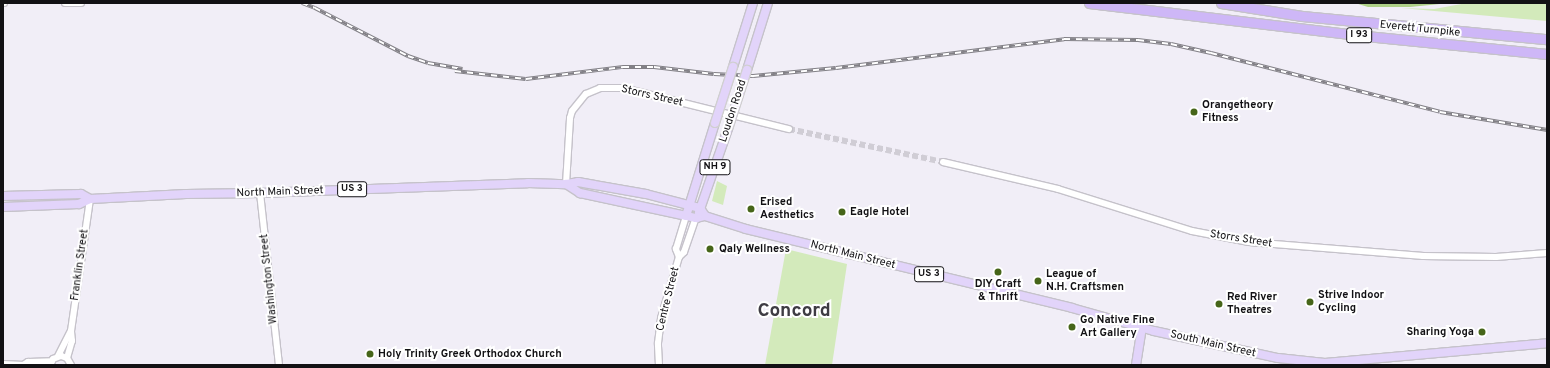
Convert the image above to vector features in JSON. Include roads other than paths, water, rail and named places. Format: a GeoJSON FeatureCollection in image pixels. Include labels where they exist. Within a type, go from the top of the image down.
{"type":"FeatureCollection","features":[{"type":"Feature","properties":{"kind":"highway"},"geometry":{"type":"LineString","coordinates":[[1089,3],[1172,13]]}},
{"type":"Feature","properties":{"kind":"highway","name":"I 93"},"geometry":{"type":"LineString","coordinates":[[1123,3],[1172,13]]}},
{"type":"Feature","properties":{"kind":"highway","name":"Everett Turnpike"},"geometry":{"type":"LineString","coordinates":[[1221,3],[1302,16],[1547,39]]}},
{"type":"Feature","properties":{"kind":"highway","name":"Everett Turnpike"},"geometry":{"type":"LineString","coordinates":[[1172,13],[1356,35],[1547,54]]}},
{"type":"Feature","properties":{"kind":"main road","name":"Loudon Road"},"geometry":{"type":"LineString","coordinates":[[690,205],[752,3]]}},
{"type":"Feature","properties":{"kind":"main road","name":"Loudon Road"},"geometry":{"type":"LineString","coordinates":[[696,218],[729,126],[767,4]]}},
{"type":"Feature","properties":{"kind":"main road","name":"North Main Street"},"geometry":{"type":"LineString","coordinates":[[3,206],[79,204],[90,198],[204,193],[260,193],[528,183],[566,184],[578,182],[631,191],[700,208]]}},
{"type":"Feature","properties":{"kind":"main road","name":"North Main Street"},"geometry":{"type":"LineString","coordinates":[[566,184],[580,193],[696,218],[705,216],[746,229],[1072,308],[1142,327]]}},
{"type":"Feature","properties":{"kind":"main road","name":"North Main Street"},"geometry":{"type":"LineString","coordinates":[[3,196],[81,194],[90,198]]}},
{"type":"Feature","properties":{"kind":"main road","name":"Centre Street"},"geometry":{"type":"LineString","coordinates":[[686,216],[690,205]]}},
{"type":"Feature","properties":{"kind":"main road"},"geometry":{"type":"LineString","coordinates":[[700,208],[705,216]]}},
{"type":"Feature","properties":{"kind":"main road"},"geometry":{"type":"LineString","coordinates":[[1136,365],[1142,327]]}},
{"type":"Feature","properties":{"kind":"main road","name":"South Main Street"},"geometry":{"type":"LineString","coordinates":[[1142,327],[1256,354],[1325,363],[1547,343]]}},
{"type":"Feature","properties":{"kind":"street"},"geometry":{"type":"LineString","coordinates":[[65,3],[81,3]]}},
{"type":"Feature","properties":{"kind":"street","name":"Storrs Street"},"geometry":{"type":"LineString","coordinates":[[566,184],[570,118],[572,111],[586,94],[600,88],[623,88],[789,130]]}},
{"type":"Feature","properties":{"kind":"street","name":"Storrs Street"},"geometry":{"type":"LineString","coordinates":[[943,162],[1058,189],[1192,231],[1249,242],[1423,256],[1496,257],[1547,253]]}},
{"type":"Feature","properties":{"kind":"street","name":"Washington Street"},"geometry":{"type":"LineString","coordinates":[[260,193],[279,365]]}},
{"type":"Feature","properties":{"kind":"street","name":"Franklin Street"},"geometry":{"type":"LineString","coordinates":[[71,363],[71,331],[90,198]]}},
{"type":"Feature","properties":{"kind":"street","name":"Centre Street"},"geometry":{"type":"LineString","coordinates":[[679,256],[676,249],[686,216]]}},
{"type":"Feature","properties":{"kind":"street","name":"Centre Street"},"geometry":{"type":"LineString","coordinates":[[659,365],[659,331],[679,256],[684,252],[696,218]]}},
{"type":"Feature","properties":{"kind":"street","name":"Franklin Street"},"geometry":{"type":"LineString","coordinates":[[58,356],[71,331]]}},
{"type":"Feature","properties":{"kind":"street"},"geometry":{"type":"LineString","coordinates":[[3,364],[23,365],[28,362],[51,363],[58,356],[71,363]]}},
{"type":"Feature","properties":{"kind":"tunnel"},"geometry":{"type":"LineString","coordinates":[[789,129],[943,162]]}},
{"type":"Feature","properties":{"kind":"railway"},"geometry":{"type":"LineString","coordinates":[[302,3],[315,8],[408,56],[428,63],[462,69]]}},
{"type":"Feature","properties":{"kind":"railway"},"geometry":{"type":"LineString","coordinates":[[455,71],[526,79],[623,67],[654,67],[714,74],[753,76],[836,68],[1064,39],[1138,40],[1171,44],[1211,53],[1440,112],[1547,130]]}},
{"type":"Feature","properties":{"kind":"place","name":"Orangetheory Fitness"},"geometry":{"type":"Point","coordinates":[1194,112]}},
{"type":"Feature","properties":{"kind":"place","name":"Erised Aesthetics"},"geometry":{"type":"Point","coordinates":[751,209]}},
{"type":"Feature","properties":{"kind":"place","name":"Eagle Hotel"},"geometry":{"type":"Point","coordinates":[842,212]}},
{"type":"Feature","properties":{"kind":"place","name":"Qaly Wellness"},"geometry":{"type":"Point","coordinates":[710,249]}},
{"type":"Feature","properties":{"kind":"place","name":"DIY Craft & Thrift"},"geometry":{"type":"Point","coordinates":[998,272]}},
{"type":"Feature","properties":{"kind":"place","name":"League of N.H. Craftsmen"},"geometry":{"type":"Point","coordinates":[1038,281]}},
{"type":"Feature","properties":{"kind":"place","name":"Strive Indoor Cycling"},"geometry":{"type":"Point","coordinates":[1310,302]}},
{"type":"Feature","properties":{"kind":"place","name":"Red River Theatres"},"geometry":{"type":"Point","coordinates":[1219,304]}},
{"type":"Feature","properties":{"kind":"place","name":"Go Native Fine Art Gallery"},"geometry":{"type":"Point","coordinates":[1072,327]}},
{"type":"Feature","properties":{"kind":"place","name":"Sharing Yoga"},"geometry":{"type":"Point","coordinates":[1482,332]}},
{"type":"Feature","properties":{"kind":"place","name":"Holy Trinity Greek Orthodox Church"},"geometry":{"type":"Point","coordinates":[370,354]}},
{"type":"Feature","properties":{"kind":"district","name":"Concord"},"geometry":{"type":"Point","coordinates":[794,312]}}]}
